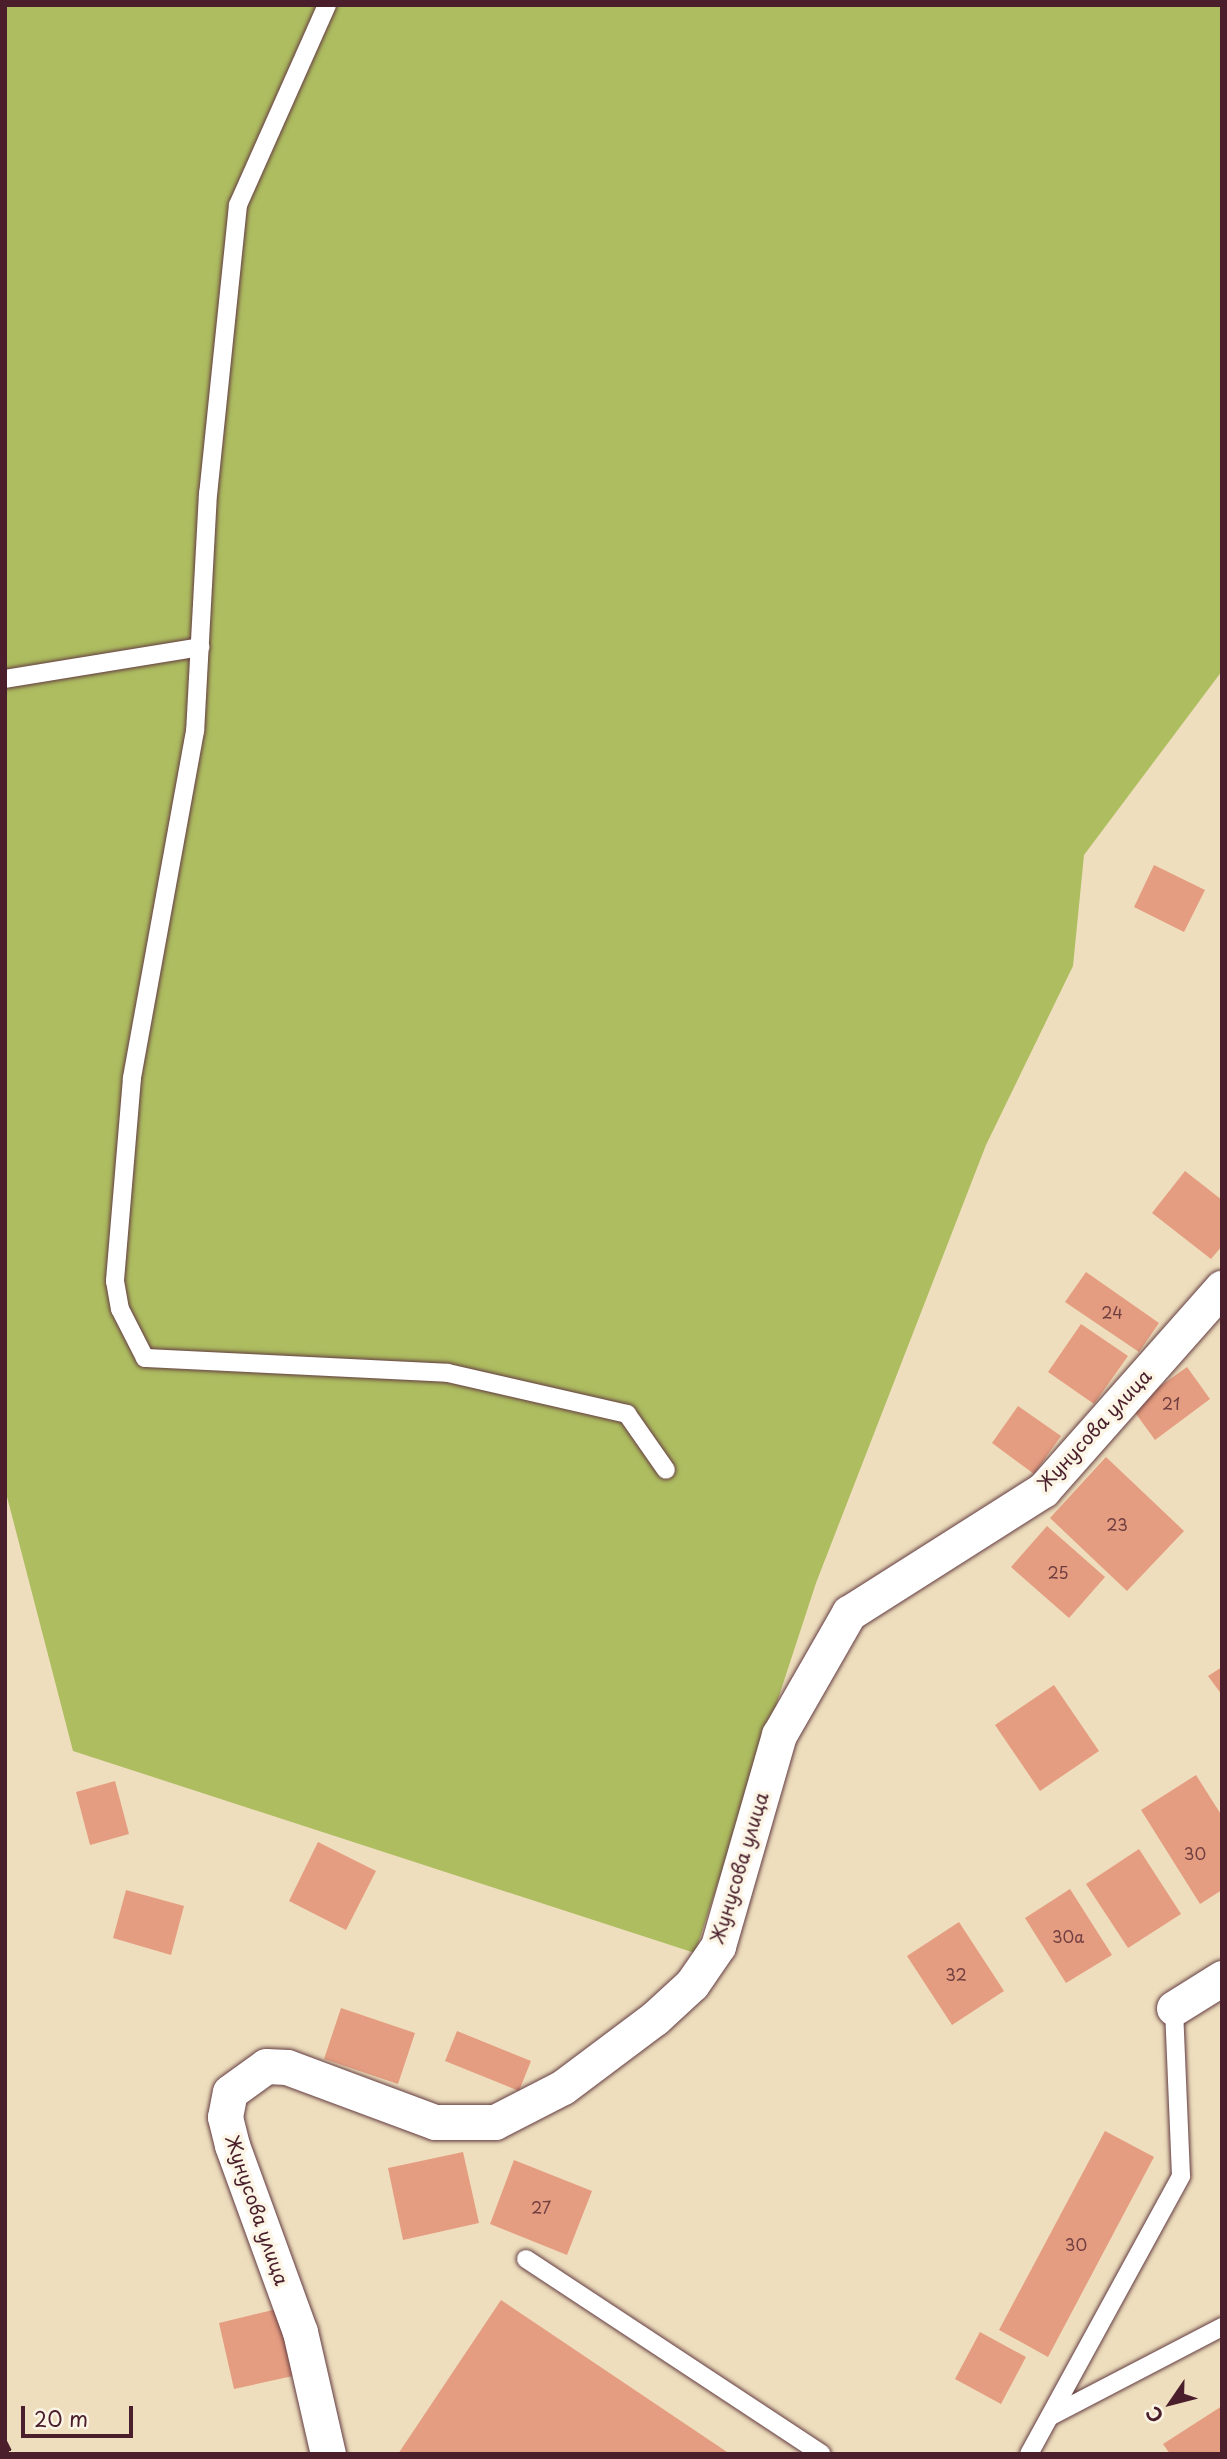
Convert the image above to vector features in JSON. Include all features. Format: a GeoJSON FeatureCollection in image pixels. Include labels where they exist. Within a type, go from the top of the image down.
{"type":"FeatureCollection","features":[{"type":"Feature","properties":{"kind":"street","name":"Жунусова улица"},"geometry":{"type":"LineString","coordinates":[[328,2454],[300,2332],[232,2146],[225,2116],[230,2092],[266,2066],[287,2067],[435,2122],[495,2122],[563,2087],[655,2018],[692,1984],[718,1946],[779,1735],[849,1613],[1043,1490],[1222,1288]]}},
{"type":"Feature","properties":{"kind":"street"},"geometry":{"type":"LineString","coordinates":[[1174,2008],[1222,1978]]}},
{"type":"Feature","properties":{"kind":"lane"},"geometry":{"type":"LineString","coordinates":[[327,5],[238,205],[208,493],[195,731],[132,1078],[116,1268],[120,1309],[145,1358],[449,1373],[627,1414],[666,1470]]}},
{"type":"Feature","properties":{"kind":"lane"},"geometry":{"type":"LineString","coordinates":[[5,679],[200,647]]}},
{"type":"Feature","properties":{"kind":"lane"},"geometry":{"type":"LineString","coordinates":[[1029,2454],[1181,2176],[1174,2008]]}},
{"type":"Feature","properties":{"kind":"lane"},"geometry":{"type":"LineString","coordinates":[[526,2259],[822,2454]]}},
{"type":"Feature","properties":{"kind":"lane"},"geometry":{"type":"LineString","coordinates":[[1051,2416],[1222,2327]]}},
{"type":"Feature","properties":{"kind":"green space"},"geometry":{"type":"Polygon","coordinates":[[[5,5],[1222,5],[1222,671],[1084,855],[1073,966],[986,1145],[816,1583],[695,1953],[73,1751],[5,1489],[5,5]]]}},
{"type":"Feature","properties":{"kind":"building"},"geometry":{"type":"Polygon","coordinates":[[[1154,865],[1205,890],[1184,932],[1134,907],[1154,865]]]}},
{"type":"Feature","properties":{"kind":"building"},"geometry":{"type":"Polygon","coordinates":[[[1185,1171],[1222,1200],[1222,1246],[1211,1259],[1152,1213],[1185,1171]]]}},
{"type":"Feature","properties":{"kind":"building"},"geometry":{"type":"Polygon","coordinates":[[[1086,1272],[1159,1323],[1139,1352],[1065,1302],[1086,1272]]]}},
{"type":"Feature","properties":{"kind":"building"},"geometry":{"type":"Polygon","coordinates":[[[1081,1324],[1128,1356],[1094,1404],[1048,1372],[1081,1324]]]}},
{"type":"Feature","properties":{"kind":"building"},"geometry":{"type":"Polygon","coordinates":[[[1187,1367],[1210,1399],[1155,1440],[1131,1407],[1187,1367]]]}},
{"type":"Feature","properties":{"kind":"building"},"geometry":{"type":"Polygon","coordinates":[[[1018,1406],[1061,1436],[1034,1474],[992,1443],[1018,1406]]]}},
{"type":"Feature","properties":{"kind":"building"},"geometry":{"type":"Polygon","coordinates":[[[1106,1457],[1184,1531],[1127,1591],[1050,1518],[1106,1457]]]}},
{"type":"Feature","properties":{"kind":"building"},"geometry":{"type":"Polygon","coordinates":[[[1047,1526],[1105,1577],[1069,1618],[1011,1567],[1047,1526]]]}},
{"type":"Feature","properties":{"kind":"building"},"geometry":{"type":"Polygon","coordinates":[[[1222,1667],[1222,1695],[1208,1676],[1222,1667]]]}},
{"type":"Feature","properties":{"kind":"building"},"geometry":{"type":"Polygon","coordinates":[[[1054,1685],[1099,1751],[1040,1791],[995,1725],[1054,1685]]]}},
{"type":"Feature","properties":{"kind":"building"},"geometry":{"type":"Polygon","coordinates":[[[1196,1775],[1222,1816],[1222,1890],[1200,1904],[1141,1810],[1196,1775]]]}},
{"type":"Feature","properties":{"kind":"building"},"geometry":{"type":"Polygon","coordinates":[[[115,1781],[129,1834],[90,1845],[76,1792],[115,1781]]]}},
{"type":"Feature","properties":{"kind":"building"},"geometry":{"type":"Polygon","coordinates":[[[318,1842],[376,1871],[346,1930],[289,1901],[318,1842]]]}},
{"type":"Feature","properties":{"kind":"building"},"geometry":{"type":"Polygon","coordinates":[[[1139,1849],[1181,1914],[1128,1948],[1086,1884],[1139,1849]]]}},
{"type":"Feature","properties":{"kind":"building"},"geometry":{"type":"Polygon","coordinates":[[[1070,1889],[1112,1955],[1066,1983],[1025,1918],[1070,1889]]]}},
{"type":"Feature","properties":{"kind":"building"},"geometry":{"type":"Polygon","coordinates":[[[126,1890],[184,1906],[171,1955],[113,1938],[126,1890]]]}},
{"type":"Feature","properties":{"kind":"building"},"geometry":{"type":"Polygon","coordinates":[[[959,1922],[1004,1991],[952,2025],[907,1956],[959,1922]]]}},
{"type":"Feature","properties":{"kind":"building"},"geometry":{"type":"Polygon","coordinates":[[[341,2008],[415,2033],[398,2084],[324,2059],[341,2008]]]}},
{"type":"Feature","properties":{"kind":"building"},"geometry":{"type":"Polygon","coordinates":[[[457,2031],[531,2061],[519,2091],[445,2061],[457,2031]]]}},
{"type":"Feature","properties":{"kind":"building"},"geometry":{"type":"Polygon","coordinates":[[[1105,2131],[1154,2157],[1048,2357],[999,2330],[1105,2131]]]}},
{"type":"Feature","properties":{"kind":"building"},"geometry":{"type":"Polygon","coordinates":[[[463,2152],[479,2223],[403,2240],[388,2168],[463,2152]]]}},
{"type":"Feature","properties":{"kind":"building"},"geometry":{"type":"Polygon","coordinates":[[[514,2160],[592,2191],[567,2255],[490,2224],[514,2160]]]}},
{"type":"Feature","properties":{"kind":"building"},"geometry":{"type":"Polygon","coordinates":[[[501,2300],[730,2454],[398,2454],[501,2300]]]}},
{"type":"Feature","properties":{"kind":"building"},"geometry":{"type":"Polygon","coordinates":[[[277,2309],[293,2376],[234,2389],[219,2323],[277,2309]]]}},
{"type":"Feature","properties":{"kind":"building"},"geometry":{"type":"Polygon","coordinates":[[[980,2332],[1026,2357],[1001,2404],[955,2379],[980,2332]]]}},
{"type":"Feature","properties":{"kind":"building"},"geometry":{"type":"Polygon","coordinates":[[[1222,2406],[1222,2454],[1170,2454],[1163,2444],[1222,2406]]]}},
{"type":"Feature","properties":{"kind":"railway"},"geometry":{"type":"LineString","coordinates":[[5,2442],[11,2454]]}}]}
